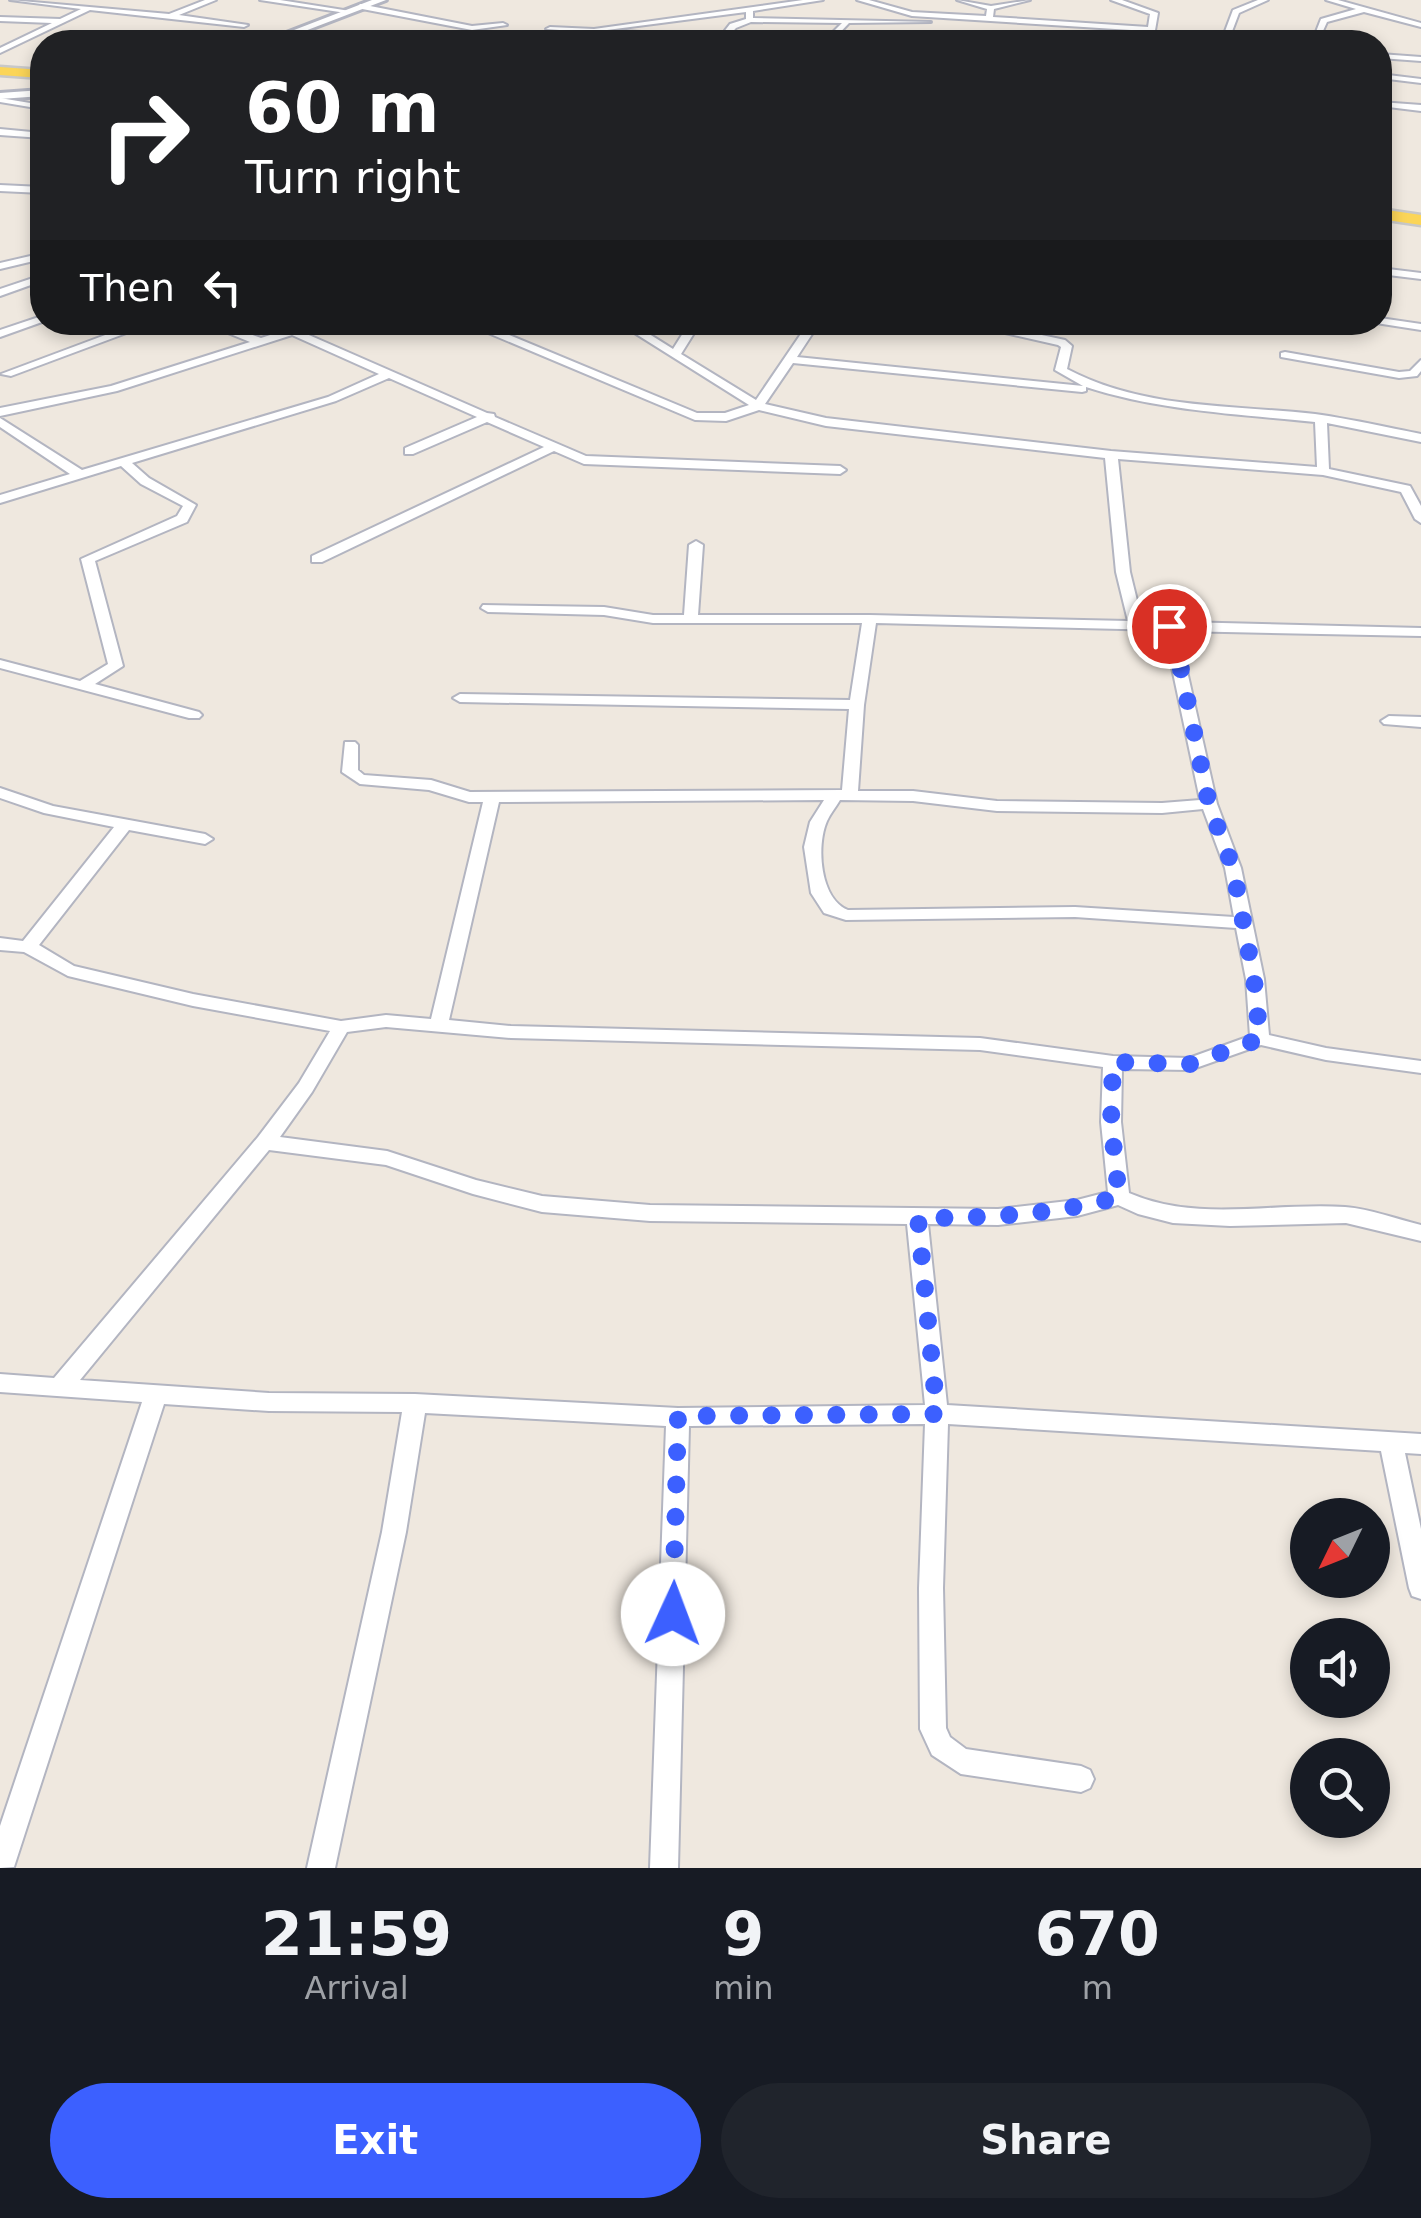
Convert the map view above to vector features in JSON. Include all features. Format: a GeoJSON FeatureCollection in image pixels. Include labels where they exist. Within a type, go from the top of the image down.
{"type":"FeatureCollection","features":[{"type":"Feature","properties":{"kind":"main road"},"geometry":{"type":"LineString","coordinates":[[0,71],[30,73]]}},
{"type":"Feature","properties":{"kind":"main road"},"geometry":{"type":"LineString","coordinates":[[1392,216],[1421,220]]}},
{"type":"Feature","properties":{"kind":"street"},"geometry":{"type":"LineString","coordinates":[[14,0],[244,25]]}},
{"type":"Feature","properties":{"kind":"street"},"geometry":{"type":"LineString","coordinates":[[66,6],[79,0]]}},
{"type":"Feature","properties":{"kind":"street"},"geometry":{"type":"LineString","coordinates":[[108,11],[138,0]]}},
{"type":"Feature","properties":{"kind":"street"},"geometry":{"type":"LineString","coordinates":[[170,16],[212,0]]}},
{"type":"Feature","properties":{"kind":"street"},"geometry":{"type":"LineString","coordinates":[[264,0],[346,10]]}},
{"type":"Feature","properties":{"kind":"street"},"geometry":{"type":"LineString","coordinates":[[598,29],[819,0]]}},
{"type":"Feature","properties":{"kind":"street"},"geometry":{"type":"LineString","coordinates":[[861,0],[895,10],[947,17],[1149,30],[1154,12],[1116,0]]}},
{"type":"Feature","properties":{"kind":"street"},"geometry":{"type":"LineString","coordinates":[[962,0],[991,8],[1026,0]]}},
{"type":"Feature","properties":{"kind":"street"},"geometry":{"type":"LineString","coordinates":[[1229,0],[1248,4]]}},
{"type":"Feature","properties":{"kind":"street"},"geometry":{"type":"LineString","coordinates":[[1229,30],[1236,12],[1264,0]]}},
{"type":"Feature","properties":{"kind":"street"},"geometry":{"type":"LineString","coordinates":[[1330,0],[1421,25]]}},
{"type":"Feature","properties":{"kind":"street"},"geometry":{"type":"LineString","coordinates":[[298,30],[369,2],[472,28],[503,24]]}},
{"type":"Feature","properties":{"kind":"street"},"geometry":{"type":"LineString","coordinates":[[990,20],[991,8]]}},
{"type":"Feature","properties":{"kind":"street"},"geometry":{"type":"LineString","coordinates":[[42,30],[88,9]]}},
{"type":"Feature","properties":{"kind":"street"},"geometry":{"type":"LineString","coordinates":[[749,10],[750,20]]}},
{"type":"Feature","properties":{"kind":"street"},"geometry":{"type":"LineString","coordinates":[[1320,30],[1324,21],[1363,10]]}},
{"type":"Feature","properties":{"kind":"street"},"geometry":{"type":"LineString","coordinates":[[730,30],[750,20],[912,24],[947,17]]}},
{"type":"Feature","properties":{"kind":"street"},"geometry":{"type":"LineString","coordinates":[[0,18],[58,22]]}},
{"type":"Feature","properties":{"kind":"street"},"geometry":{"type":"LineString","coordinates":[[840,30],[846,24]]}},
{"type":"Feature","properties":{"kind":"street"},"geometry":{"type":"LineString","coordinates":[[550,28],[608,30]]}},
{"type":"Feature","properties":{"kind":"street"},"geometry":{"type":"LineString","coordinates":[[0,51],[30,36]]}},
{"type":"Feature","properties":{"kind":"street"},"geometry":{"type":"LineString","coordinates":[[1392,57],[1421,59]]}},
{"type":"Feature","properties":{"kind":"street"},"geometry":{"type":"LineString","coordinates":[[1392,77],[1421,80]]}},
{"type":"Feature","properties":{"kind":"street"},"geometry":{"type":"LineString","coordinates":[[0,98],[30,94]]}},
{"type":"Feature","properties":{"kind":"street"},"geometry":{"type":"LineString","coordinates":[[0,98],[11,104],[30,106]]}},
{"type":"Feature","properties":{"kind":"street"},"geometry":{"type":"LineString","coordinates":[[0,112],[11,104]]}},
{"type":"Feature","properties":{"kind":"street"},"geometry":{"type":"LineString","coordinates":[[1392,105],[1421,108]]}},
{"type":"Feature","properties":{"kind":"street"},"geometry":{"type":"LineString","coordinates":[[0,132],[30,135]]}},
{"type":"Feature","properties":{"kind":"street"},"geometry":{"type":"LineString","coordinates":[[0,188],[30,189]]}},
{"type":"Feature","properties":{"kind":"street"},"geometry":{"type":"LineString","coordinates":[[0,257],[13,262]]}},
{"type":"Feature","properties":{"kind":"street"},"geometry":{"type":"LineString","coordinates":[[0,266],[30,258]]}},
{"type":"Feature","properties":{"kind":"street"},"geometry":{"type":"LineString","coordinates":[[1392,272],[1421,276]]}},
{"type":"Feature","properties":{"kind":"street"},"geometry":{"type":"LineString","coordinates":[[0,293],[30,282]]}},
{"type":"Feature","properties":{"kind":"street"},"geometry":{"type":"LineString","coordinates":[[1392,323],[1421,327]]}},
{"type":"Feature","properties":{"kind":"street"},"geometry":{"type":"LineString","coordinates":[[0,334],[30,324]]}},
{"type":"Feature","properties":{"kind":"street"},"geometry":{"type":"LineString","coordinates":[[7,374],[116,335]]}},
{"type":"Feature","properties":{"kind":"street"},"geometry":{"type":"LineString","coordinates":[[242,335],[261,342]]}},
{"type":"Feature","properties":{"kind":"street"},"geometry":{"type":"LineString","coordinates":[[0,412],[113,389],[288,335]]}},
{"type":"Feature","properties":{"kind":"street"},"geometry":{"type":"LineString","coordinates":[[301,335],[584,460],[840,470]]}},
{"type":"Feature","properties":{"kind":"street"},"geometry":{"type":"LineString","coordinates":[[498,335],[694,416],[726,417],[758,406],[807,335]]}},
{"type":"Feature","properties":{"kind":"street"},"geometry":{"type":"LineString","coordinates":[[643,335],[758,406],[826,422],[1111,455],[1322,471],[1414,489],[1421,519]]}},
{"type":"Feature","properties":{"kind":"street"},"geometry":{"type":"LineString","coordinates":[[675,355],[688,335]]}},
{"type":"Feature","properties":{"kind":"street"},"geometry":{"type":"LineString","coordinates":[[1027,335],[1067,346],[1061,370],[1079,381],[1168,402],[1321,418],[1421,438]]}},
{"type":"Feature","properties":{"kind":"street"},"geometry":{"type":"LineString","coordinates":[[1286,356],[1399,374],[1412,374],[1421,363]]}},
{"type":"Feature","properties":{"kind":"street"},"geometry":{"type":"LineString","coordinates":[[792,360],[1122,392]]}},
{"type":"Feature","properties":{"kind":"street"},"geometry":{"type":"LineString","coordinates":[[0,498],[126,464],[332,399],[391,373]]}},
{"type":"Feature","properties":{"kind":"street"},"geometry":{"type":"LineString","coordinates":[[408,451],[490,416]]}},
{"type":"Feature","properties":{"kind":"street"},"geometry":{"type":"LineString","coordinates":[[1321,418],[1322,471]]}},
{"type":"Feature","properties":{"kind":"street"},"geometry":{"type":"LineString","coordinates":[[0,422],[82,476]]}},
{"type":"Feature","properties":{"kind":"street"},"geometry":{"type":"LineString","coordinates":[[317,559],[554,447]]}},
{"type":"Feature","properties":{"kind":"street"},"geometry":{"type":"LineString","coordinates":[[1111,455],[1122,572],[1136,624]]}},
{"type":"Feature","properties":{"kind":"street"},"geometry":{"type":"LineString","coordinates":[[83,685],[116,666],[88,559],[182,520],[190,505],[145,481],[126,464]]}},
{"type":"Feature","properties":{"kind":"street"},"geometry":{"type":"LineString","coordinates":[[691,619],[696,546]]}},
{"type":"Feature","properties":{"kind":"street"},"geometry":{"type":"LineString","coordinates":[[488,608],[604,611],[653,619],[870,619],[1421,632]]}},
{"type":"Feature","properties":{"kind":"street"},"geometry":{"type":"LineString","coordinates":[[870,619],[842,795],[818,822],[812,847],[820,893],[830,909],[846,915],[1075,912],[1243,923]]}},
{"type":"Feature","properties":{"kind":"street"},"geometry":{"type":"LineString","coordinates":[[1169,626],[1209,804],[1233,868],[1254,979],[1260,1039]]}},
{"type":"Feature","properties":{"kind":"street"},"geometry":{"type":"LineString","coordinates":[[0,664],[194,714]]}},
{"type":"Feature","properties":{"kind":"street"},"geometry":{"type":"LineString","coordinates":[[460,698],[858,705]]}},
{"type":"Feature","properties":{"kind":"street"},"geometry":{"type":"LineString","coordinates":[[1389,721],[1421,722]]}},
{"type":"Feature","properties":{"kind":"street"},"geometry":{"type":"LineString","coordinates":[[350,745],[350,772],[360,779],[431,785],[469,796],[842,795],[913,796],[997,806],[1162,808],[1209,804]]}},
{"type":"Feature","properties":{"kind":"street"},"geometry":{"type":"LineString","coordinates":[[0,793],[50,810],[205,839]]}},
{"type":"Feature","properties":{"kind":"street"},"geometry":{"type":"LineString","coordinates":[[440,1024],[492,796]]}},
{"type":"Feature","properties":{"kind":"street"},"geometry":{"type":"LineString","coordinates":[[28,947],[125,824]]}},
{"type":"Feature","properties":{"kind":"street"},"geometry":{"type":"LineString","coordinates":[[0,944],[28,947],[68,970],[194,1000],[341,1027],[386,1020],[511,1032],[980,1044],[1113,1062],[1190,1064],[1260,1039],[1326,1054],[1421,1067]]}},
{"type":"Feature","properties":{"kind":"street"},"geometry":{"type":"LineString","coordinates":[[59,1387],[209,1206],[268,1143],[298,1102],[341,1027]]}},
{"type":"Feature","properties":{"kind":"street"},"geometry":{"type":"LineString","coordinates":[[1113,1062],[1111,1122],[1119,1197]]}},
{"type":"Feature","properties":{"kind":"street"},"geometry":{"type":"LineString","coordinates":[[268,1143],[387,1158],[542,1204],[650,1213],[998,1218],[1077,1208],[1119,1197],[1144,1210],[1185,1218],[1350,1215],[1421,1234]]}},
{"type":"Feature","properties":{"kind":"street"},"geometry":{"type":"LineString","coordinates":[[918,1218],[937,1414],[931,1588],[933,1730],[941,1746],[961,1761],[1081,1779]]}},
{"type":"Feature","properties":{"kind":"street"},"geometry":{"type":"LineString","coordinates":[[0,1383],[269,1402],[414,1403],[678,1416],[937,1414],[1421,1444]]}},
{"type":"Feature","properties":{"kind":"street"},"geometry":{"type":"LineString","coordinates":[[0,1867],[156,1395]]}},
{"type":"Feature","properties":{"kind":"street"},"geometry":{"type":"LineString","coordinates":[[321,1868],[394,1532],[414,1403]]}},
{"type":"Feature","properties":{"kind":"street"},"geometry":{"type":"LineString","coordinates":[[664,1868],[678,1416]]}},
{"type":"Feature","properties":{"kind":"street"},"geometry":{"type":"LineString","coordinates":[[1391,1442],[1421,1588]]}},
{"type":"Feature","properties":{"kind":"route"},"geometry":{"type":"LineString","coordinates":[[673,1614],[678,1416],[937,1414],[918,1218],[998,1218],[1077,1208],[1119,1197],[1111,1122],[1113,1062],[1190,1064],[1260,1039],[1254,979],[1233,868],[1209,804],[1169,626]]}}]}
